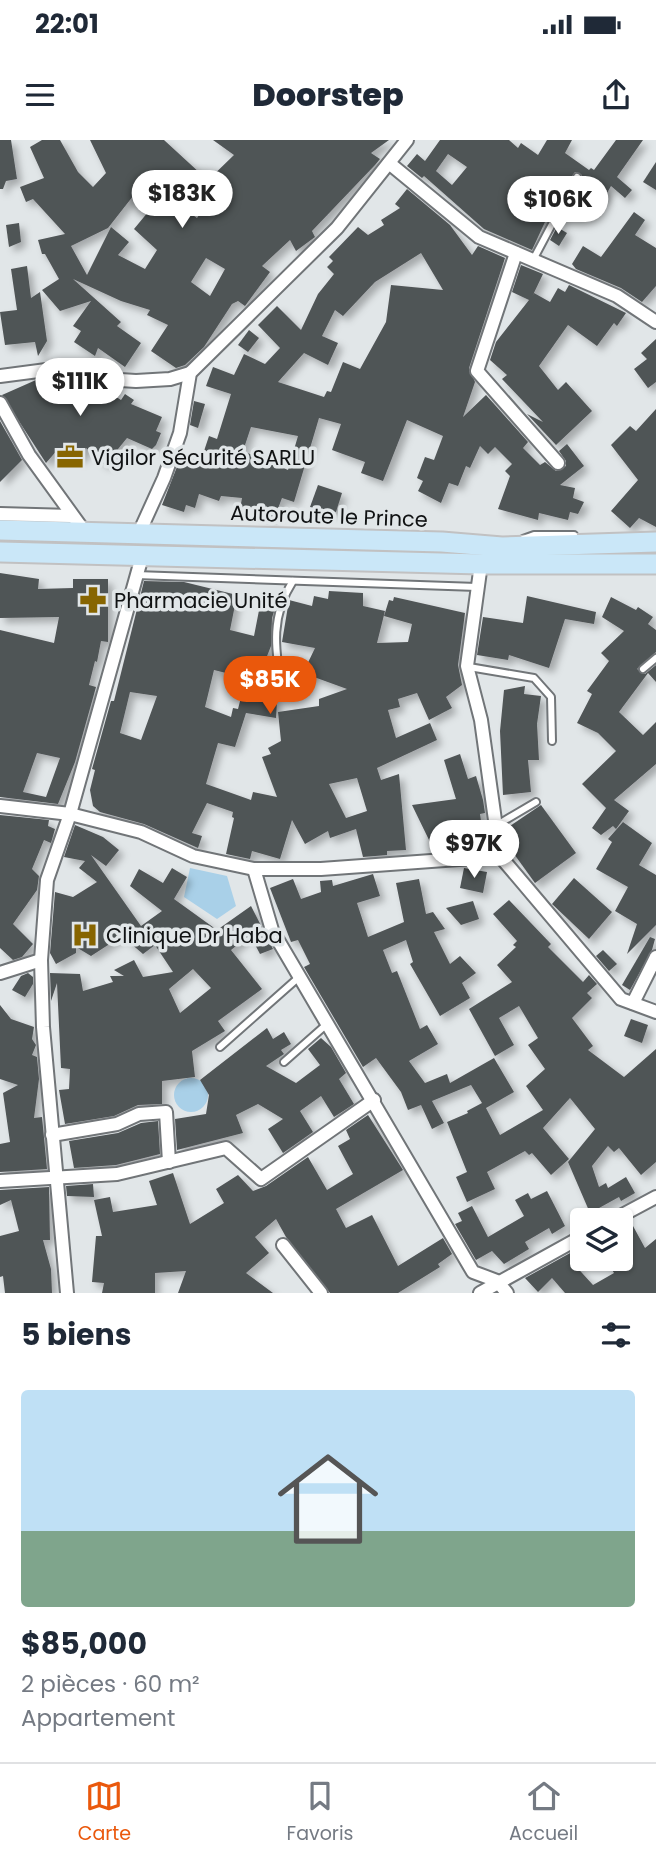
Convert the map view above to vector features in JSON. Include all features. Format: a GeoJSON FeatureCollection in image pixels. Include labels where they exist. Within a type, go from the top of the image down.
{"type":"FeatureCollection","features":[{"type":"Feature","properties":{"kind":"main road","name":"Autoroute le Prince"},"geometry":{"type":"LineString","coordinates":[[0,530],[78,524],[139,533],[442,542],[502,547],[656,542]]}},
{"type":"Feature","properties":{"kind":"main road","name":"Autoroute le Prince"},"geometry":{"type":"LineString","coordinates":[[0,552],[144,553],[481,564],[656,564]]}},
{"type":"Feature","properties":{"kind":"street"},"geometry":{"type":"LineString","coordinates":[[0,376],[69,367],[104,379],[136,381],[170,379],[190,373],[337,228],[407,140]]}},
{"type":"Feature","properties":{"kind":"street"},"geometry":{"type":"LineString","coordinates":[[389,163],[478,237],[617,296],[656,322]]}},
{"type":"Feature","properties":{"kind":"street"},"geometry":{"type":"LineString","coordinates":[[516,253],[477,370],[558,463]]}},
{"type":"Feature","properties":{"kind":"street"},"geometry":{"type":"LineString","coordinates":[[139,533],[164,478],[180,433],[190,373]]}},
{"type":"Feature","properties":{"kind":"street"},"geometry":{"type":"LineString","coordinates":[[0,403],[29,455],[78,524]]}},
{"type":"Feature","properties":{"kind":"street"},"geometry":{"type":"LineString","coordinates":[[0,514],[78,524]]}},
{"type":"Feature","properties":{"kind":"street"},"geometry":{"type":"LineString","coordinates":[[67,1293],[52,1135],[40,960],[47,880],[70,814],[144,553]]}},
{"type":"Feature","properties":{"kind":"street"},"geometry":{"type":"LineString","coordinates":[[481,564],[467,666],[481,720],[500,856],[621,999],[656,1012]]}},
{"type":"Feature","properties":{"kind":"street"},"geometry":{"type":"LineString","coordinates":[[0,806],[70,814],[141,832],[193,856],[254,869],[321,869],[500,856]]}},
{"type":"Feature","properties":{"kind":"street"},"geometry":{"type":"LineString","coordinates":[[254,869],[272,930],[298,978],[374,1100],[473,1272],[497,1281],[507,1293]]}},
{"type":"Feature","properties":{"kind":"street"},"geometry":{"type":"LineString","coordinates":[[633,1003],[656,957]]}},
{"type":"Feature","properties":{"kind":"street"},"geometry":{"type":"LineString","coordinates":[[0,973],[40,960]]}},
{"type":"Feature","properties":{"kind":"street"},"geometry":{"type":"LineString","coordinates":[[0,1181],[57,1180],[117,1174],[226,1148],[261,1179],[374,1100]]}},
{"type":"Feature","properties":{"kind":"street"},"geometry":{"type":"LineString","coordinates":[[52,1135],[117,1124],[139,1114],[166,1112],[169,1162]]}},
{"type":"Feature","properties":{"kind":"street"},"geometry":{"type":"LineString","coordinates":[[633,1210],[656,1198]]}},
{"type":"Feature","properties":{"kind":"street"},"geometry":{"type":"LineString","coordinates":[[480,1293],[497,1281],[570,1243]]}},
{"type":"Feature","properties":{"kind":"street"},"geometry":{"type":"LineString","coordinates":[[283,1245],[321,1293]]}},
{"type":"Feature","properties":{"kind":"lane"},"geometry":{"type":"LineString","coordinates":[[533,260],[577,177]]}},
{"type":"Feature","properties":{"kind":"lane"},"geometry":{"type":"LineString","coordinates":[[502,547],[534,535],[656,536]]}},
{"type":"Feature","properties":{"kind":"lane"},"geometry":{"type":"LineString","coordinates":[[136,575],[477,587]]}},
{"type":"Feature","properties":{"kind":"lane"},"geometry":{"type":"LineString","coordinates":[[282,686],[273,643],[280,607],[293,581]]}},
{"type":"Feature","properties":{"kind":"lane"},"geometry":{"type":"LineString","coordinates":[[643,669],[656,658]]}},
{"type":"Feature","properties":{"kind":"lane"},"geometry":{"type":"LineString","coordinates":[[467,666],[534,678],[551,697],[552,741]]}},
{"type":"Feature","properties":{"kind":"lane"},"geometry":{"type":"LineString","coordinates":[[497,825],[536,802]]}},
{"type":"Feature","properties":{"kind":"lane"},"geometry":{"type":"LineString","coordinates":[[220,1046],[298,978]]}},
{"type":"Feature","properties":{"kind":"lane"},"geometry":{"type":"LineString","coordinates":[[285,1062],[327,1024]]}},
{"type":"Feature","properties":{"kind":"shaded area"},"geometry":{"type":"Polygon","coordinates":[[[190,868],[227,876],[236,906],[217,919],[184,897],[190,868]]]}},
{"type":"Feature","properties":{"kind":"shaded area"},"geometry":{"type":"Polygon","coordinates":[[[191,1078],[203,1083],[208,1095],[203,1107],[191,1112],[179,1107],[174,1095],[179,1083],[191,1078]]]}},
{"type":"Feature","properties":{"kind":"building"},"geometry":{"type":"Polygon","coordinates":[[[0,140],[11,140],[17,179],[6,181],[3,189],[0,189],[0,140]]]}},
{"type":"Feature","properties":{"kind":"building"},"geometry":{"type":"Polygon","coordinates":[[[42,140],[60,140],[78,172],[93,187],[106,173],[90,140],[164,140],[201,174],[178,205],[197,218],[213,194],[202,186],[234,155],[213,140],[389,140],[371,153],[380,159],[312,231],[315,237],[296,251],[290,240],[262,266],[270,272],[245,306],[238,301],[232,304],[204,347],[185,365],[176,368],[151,351],[168,325],[147,315],[150,310],[121,301],[73,279],[121,322],[117,326],[141,343],[125,367],[98,348],[95,356],[74,342],[81,331],[73,326],[91,301],[60,311],[42,290],[59,279],[45,254],[42,254],[38,240],[65,234],[33,199],[26,202],[20,187],[44,178],[30,147],[42,140]],[[137,191],[108,228],[71,246],[87,275],[111,227],[129,242],[118,255],[145,269],[157,250],[134,229],[153,206],[137,191]],[[206,258],[191,282],[210,296],[225,269],[206,258]]]}},
{"type":"Feature","properties":{"kind":"building"},"geometry":{"type":"Polygon","coordinates":[[[440,140],[509,140],[518,148],[521,143],[538,155],[547,140],[572,140],[565,153],[589,170],[594,170],[616,140],[643,140],[617,177],[632,190],[625,198],[611,186],[603,200],[579,185],[582,175],[575,172],[557,196],[532,250],[484,229],[424,176],[422,178],[407,166],[417,154],[425,161],[440,140]],[[448,154],[436,171],[452,185],[467,167],[448,154]]]}},
{"type":"Feature","properties":{"kind":"building"},"geometry":{"type":"Polygon","coordinates":[[[656,162],[656,190],[643,182],[656,162]]]}},
{"type":"Feature","properties":{"kind":"building"},"geometry":{"type":"Polygon","coordinates":[[[407,189],[450,225],[472,255],[478,246],[505,258],[469,368],[475,382],[463,417],[486,395],[528,442],[523,448],[540,465],[545,462],[556,471],[566,466],[566,461],[559,451],[567,444],[584,466],[560,485],[575,488],[573,498],[584,502],[578,514],[570,512],[568,520],[539,513],[538,520],[498,509],[510,476],[505,471],[512,464],[495,447],[488,454],[480,446],[470,468],[466,466],[458,486],[449,483],[441,503],[418,491],[423,481],[417,478],[425,457],[434,460],[443,436],[407,420],[383,481],[361,473],[365,462],[332,450],[341,424],[319,418],[294,502],[282,498],[274,519],[240,509],[242,498],[221,496],[219,501],[199,494],[195,508],[186,505],[184,512],[162,505],[182,454],[200,463],[209,436],[217,439],[231,394],[206,386],[213,367],[234,375],[244,354],[265,364],[280,348],[258,325],[277,306],[301,330],[318,294],[334,274],[327,267],[333,261],[329,257],[358,227],[368,235],[384,225],[381,220],[400,208],[395,204],[407,189]],[[421,253],[375,282],[343,316],[335,310],[322,336],[338,343],[328,365],[304,353],[278,382],[324,397],[327,391],[331,392],[343,362],[360,369],[386,322],[391,285],[443,290],[421,253]],[[251,427],[243,451],[288,470],[298,436],[251,427]]]}},
{"type":"Feature","properties":{"kind":"building"},"geometry":{"type":"Polygon","coordinates":[[[634,212],[645,220],[635,235],[656,248],[656,286],[642,302],[621,288],[576,269],[572,264],[583,246],[601,257],[634,212]]]}},
{"type":"Feature","properties":{"kind":"building"},"geometry":{"type":"Polygon","coordinates":[[[19,223],[21,242],[9,247],[6,225],[19,223]]]}},
{"type":"Feature","properties":{"kind":"building"},"geometry":{"type":"Polygon","coordinates":[[[557,227],[567,233],[559,246],[550,240],[557,227]]]}},
{"type":"Feature","properties":{"kind":"building"},"geometry":{"type":"Polygon","coordinates":[[[521,265],[543,274],[532,297],[534,293],[550,302],[558,288],[565,292],[569,285],[626,313],[617,326],[614,323],[597,346],[568,325],[539,366],[558,390],[566,382],[592,411],[556,445],[527,414],[543,422],[502,379],[507,375],[490,360],[496,342],[529,300],[512,292],[521,265]]]}},
{"type":"Feature","properties":{"kind":"building"},"geometry":{"type":"Polygon","coordinates":[[[27,266],[31,298],[40,292],[47,341],[38,356],[35,342],[5,345],[0,312],[17,310],[11,269],[27,266]]]}},
{"type":"Feature","properties":{"kind":"building"},"geometry":{"type":"Polygon","coordinates":[[[249,330],[259,338],[248,352],[238,345],[249,330]]]}},
{"type":"Feature","properties":{"kind":"building"},"geometry":{"type":"Polygon","coordinates":[[[656,339],[656,382],[648,388],[634,369],[647,359],[641,353],[656,339]]]}},
{"type":"Feature","properties":{"kind":"building"},"geometry":{"type":"Polygon","coordinates":[[[68,376],[102,388],[121,400],[125,394],[134,400],[131,404],[162,417],[156,431],[161,433],[156,445],[152,449],[127,438],[105,465],[86,448],[80,459],[59,448],[46,463],[2,395],[36,380],[68,376]]]}},
{"type":"Feature","properties":{"kind":"building"},"geometry":{"type":"Polygon","coordinates":[[[194,401],[205,404],[198,428],[190,425],[194,401]]]}},
{"type":"Feature","properties":{"kind":"building"},"geometry":{"type":"Polygon","coordinates":[[[656,409],[656,527],[639,518],[630,528],[611,511],[638,480],[611,445],[630,426],[636,431],[656,409]]]}},
{"type":"Feature","properties":{"kind":"building"},"geometry":{"type":"Polygon","coordinates":[[[0,421],[22,460],[0,482],[0,421]]]}},
{"type":"Feature","properties":{"kind":"building"},"geometry":{"type":"Polygon","coordinates":[[[318,485],[342,493],[336,512],[310,507],[318,485]]]}},
{"type":"Feature","properties":{"kind":"building"},"geometry":{"type":"Polygon","coordinates":[[[0,573],[39,579],[38,589],[73,588],[73,579],[108,579],[108,642],[101,641],[89,685],[96,687],[75,762],[58,804],[0,797],[0,630],[54,643],[59,617],[0,618],[0,573]],[[37,753],[23,792],[46,797],[60,758],[37,753]]]}},
{"type":"Feature","properties":{"kind":"building"},"geometry":{"type":"Polygon","coordinates":[[[144,581],[184,582],[237,595],[230,630],[254,636],[262,595],[278,598],[272,618],[271,646],[262,669],[271,672],[262,698],[277,701],[276,718],[246,713],[235,747],[218,743],[206,784],[251,800],[253,792],[277,797],[262,757],[271,754],[268,748],[281,741],[278,712],[319,706],[319,699],[347,689],[303,673],[315,648],[282,642],[289,600],[312,606],[314,596],[328,599],[329,591],[363,593],[363,606],[385,611],[377,643],[408,642],[412,624],[384,616],[389,600],[393,601],[394,597],[465,613],[458,665],[462,685],[446,697],[452,708],[429,720],[417,693],[398,699],[400,707],[388,710],[396,738],[430,723],[437,740],[377,768],[381,780],[399,774],[406,850],[387,851],[387,855],[363,857],[356,829],[330,838],[328,831],[305,844],[292,820],[280,859],[252,851],[250,859],[226,854],[233,812],[207,803],[192,833],[202,836],[198,848],[144,824],[100,812],[93,806],[90,790],[95,770],[92,769],[111,701],[114,701],[144,581]],[[214,670],[205,707],[231,717],[233,708],[238,709],[246,678],[214,670]],[[130,692],[120,733],[141,740],[157,696],[130,692]],[[357,778],[329,784],[346,818],[367,811],[357,778]]]}},
{"type":"Feature","properties":{"kind":"building"},"geometry":{"type":"Polygon","coordinates":[[[527,596],[596,612],[594,624],[565,619],[549,668],[509,655],[508,660],[477,655],[483,617],[523,623],[527,596]]]}},
{"type":"Feature","properties":{"kind":"building"},"geometry":{"type":"Polygon","coordinates":[[[611,597],[636,610],[638,607],[653,617],[648,624],[656,630],[656,652],[637,669],[645,674],[656,665],[656,682],[648,673],[619,712],[643,735],[656,722],[656,764],[614,800],[629,811],[616,829],[613,826],[601,835],[592,828],[606,808],[582,784],[616,751],[598,733],[577,723],[592,694],[587,691],[609,661],[601,653],[624,631],[602,617],[611,597]]]}},
{"type":"Feature","properties":{"kind":"building"},"geometry":{"type":"Polygon","coordinates":[[[525,686],[524,694],[541,696],[537,724],[539,760],[528,760],[531,792],[503,795],[500,731],[504,690],[525,686]]]}},
{"type":"Feature","properties":{"kind":"building"},"geometry":{"type":"Polygon","coordinates":[[[460,754],[468,779],[476,776],[483,800],[485,813],[480,814],[485,848],[456,850],[456,833],[430,842],[412,805],[456,799],[444,760],[460,754]]]}},
{"type":"Feature","properties":{"kind":"building"},"geometry":{"type":"Polygon","coordinates":[[[541,805],[576,853],[535,883],[509,847],[507,828],[541,805]]]}},
{"type":"Feature","properties":{"kind":"building"},"geometry":{"type":"Polygon","coordinates":[[[0,815],[49,820],[48,826],[55,829],[51,843],[44,840],[32,869],[39,876],[37,890],[13,924],[33,944],[22,957],[13,960],[0,948],[0,815]]]}},
{"type":"Feature","properties":{"kind":"building"},"geometry":{"type":"Polygon","coordinates":[[[623,822],[652,843],[639,865],[656,875],[656,925],[627,954],[637,924],[615,911],[628,887],[596,869],[612,842],[608,839],[623,822]]]}},
{"type":"Feature","properties":{"kind":"building"},"geometry":{"type":"Polygon","coordinates":[[[75,825],[103,837],[119,850],[106,866],[91,855],[141,926],[162,911],[130,886],[139,869],[163,883],[172,868],[187,877],[174,899],[217,930],[251,906],[273,949],[260,954],[250,935],[231,950],[262,989],[218,1021],[225,1031],[192,1051],[195,1077],[162,1081],[162,1104],[138,1105],[114,1116],[65,1124],[59,1090],[69,1089],[70,1069],[61,1068],[57,983],[51,1001],[50,973],[80,974],[83,991],[113,982],[110,976],[124,976],[114,970],[134,960],[143,977],[173,972],[155,945],[143,954],[122,936],[91,956],[76,947],[76,953],[56,964],[50,953],[55,892],[73,897],[97,882],[79,868],[85,861],[64,857],[75,825]],[[193,969],[169,989],[180,1013],[211,988],[193,969]]]}},
{"type":"Feature","properties":{"kind":"building"},"geometry":{"type":"Polygon","coordinates":[[[464,868],[487,872],[483,893],[460,888],[464,868]]]}},
{"type":"Feature","properties":{"kind":"building"},"geometry":{"type":"Polygon","coordinates":[[[373,874],[380,896],[357,903],[368,937],[404,922],[396,883],[419,879],[426,914],[433,912],[445,929],[434,932],[450,964],[460,956],[476,973],[462,983],[470,998],[440,1016],[410,964],[413,962],[406,940],[383,950],[392,973],[397,971],[420,1029],[427,1025],[438,1044],[409,1061],[425,1083],[447,1074],[450,1083],[494,1058],[514,1092],[486,1108],[500,1135],[543,1110],[526,1086],[545,1069],[528,1045],[538,1038],[519,1006],[499,1018],[514,1045],[495,1056],[469,1009],[512,982],[497,965],[516,947],[513,945],[517,941],[493,914],[509,900],[551,944],[548,947],[583,982],[589,975],[597,984],[587,993],[592,998],[572,1018],[593,1046],[588,1050],[624,1077],[656,1049],[656,1162],[641,1175],[619,1148],[614,1152],[608,1146],[592,1166],[599,1187],[606,1183],[608,1188],[626,1177],[635,1193],[621,1201],[619,1197],[599,1208],[588,1208],[568,1162],[595,1129],[570,1098],[543,1128],[569,1159],[551,1175],[532,1153],[529,1155],[525,1151],[487,1172],[495,1189],[467,1202],[456,1177],[467,1172],[447,1122],[468,1113],[467,1111],[482,1103],[471,1085],[432,1101],[444,1123],[432,1129],[421,1105],[408,1110],[401,1092],[376,1058],[363,1067],[304,967],[310,964],[298,940],[291,942],[270,888],[293,879],[301,899],[321,892],[320,881],[332,880],[333,886],[373,874]]]}},
{"type":"Feature","properties":{"kind":"building"},"geometry":{"type":"Polygon","coordinates":[[[574,878],[612,912],[589,939],[552,904],[574,878]]]}},
{"type":"Feature","properties":{"kind":"building"},"geometry":{"type":"Polygon","coordinates":[[[473,901],[479,919],[461,925],[446,908],[473,901]]]}},
{"type":"Feature","properties":{"kind":"building"},"geometry":{"type":"Polygon","coordinates":[[[650,937],[655,939],[652,950],[630,990],[622,985],[650,937]]]}},
{"type":"Feature","properties":{"kind":"building"},"geometry":{"type":"Polygon","coordinates":[[[603,950],[617,964],[609,971],[596,956],[603,950]]]}},
{"type":"Feature","properties":{"kind":"building"},"geometry":{"type":"Polygon","coordinates":[[[28,973],[33,977],[33,984],[25,997],[12,990],[21,976],[28,973]]]}},
{"type":"Feature","properties":{"kind":"building"},"geometry":{"type":"Polygon","coordinates":[[[0,1005],[11,1019],[34,1027],[32,1039],[36,1045],[32,1055],[37,1057],[39,1079],[34,1118],[42,1117],[47,1169],[0,1172],[0,1144],[10,1142],[3,1093],[18,1085],[0,1079],[0,1005]]]}},
{"type":"Feature","properties":{"kind":"building"},"geometry":{"type":"Polygon","coordinates":[[[631,1019],[648,1025],[642,1043],[624,1036],[631,1019]]]}},
{"type":"Feature","properties":{"kind":"building"},"geometry":{"type":"Polygon","coordinates":[[[267,1028],[273,1039],[284,1032],[291,1044],[281,1050],[284,1054],[266,1066],[296,1083],[320,1065],[308,1049],[321,1038],[331,1047],[346,1073],[339,1079],[354,1104],[334,1117],[321,1096],[300,1111],[313,1132],[283,1153],[268,1129],[283,1119],[258,1104],[236,1115],[243,1133],[177,1150],[175,1119],[206,1114],[209,1095],[200,1080],[267,1028]]]}},
{"type":"Feature","properties":{"kind":"building"},"geometry":{"type":"Polygon","coordinates":[[[368,1115],[403,1170],[336,1209],[346,1228],[372,1215],[398,1266],[443,1238],[452,1254],[438,1264],[440,1267],[398,1293],[330,1293],[286,1237],[276,1219],[255,1237],[269,1253],[246,1273],[273,1293],[178,1293],[186,1271],[155,1273],[155,1293],[102,1293],[104,1283],[92,1282],[96,1236],[102,1236],[94,1200],[110,1197],[113,1212],[157,1205],[149,1181],[173,1173],[190,1224],[224,1203],[216,1189],[238,1175],[253,1191],[266,1186],[308,1157],[327,1190],[353,1174],[338,1146],[350,1139],[346,1130],[368,1115]]]}},
{"type":"Feature","properties":{"kind":"building"},"geometry":{"type":"Polygon","coordinates":[[[158,1121],[160,1154],[116,1165],[74,1168],[69,1141],[118,1133],[141,1123],[158,1121]]]}},
{"type":"Feature","properties":{"kind":"building"},"geometry":{"type":"Polygon","coordinates":[[[93,1184],[94,1197],[67,1196],[66,1186],[93,1184]]]}},
{"type":"Feature","properties":{"kind":"building"},"geometry":{"type":"Polygon","coordinates":[[[49,1187],[50,1240],[43,1240],[51,1269],[52,1293],[5,1293],[3,1276],[0,1277],[0,1236],[19,1231],[11,1200],[0,1205],[0,1190],[49,1187]]]}},
{"type":"Feature","properties":{"kind":"building"},"geometry":{"type":"Polygon","coordinates":[[[547,1191],[565,1226],[552,1234],[549,1228],[525,1242],[529,1249],[504,1264],[492,1251],[476,1260],[455,1224],[462,1221],[458,1213],[472,1206],[488,1237],[524,1216],[515,1200],[528,1193],[531,1199],[547,1191]]]}},
{"type":"Feature","properties":{"kind":"building"},"geometry":{"type":"Polygon","coordinates":[[[633,1226],[645,1248],[656,1239],[656,1293],[565,1293],[552,1278],[538,1292],[525,1278],[570,1253],[570,1271],[580,1271],[593,1285],[614,1273],[613,1271],[633,1271],[633,1226]]]}},
{"type":"Feature","properties":{"kind":"place","name":"Vigilor Sécurité SARLU"},"geometry":{"type":"Point","coordinates":[70,457]}},
{"type":"Feature","properties":{"kind":"place","name":"Pharmacie Unité"},"geometry":{"type":"Point","coordinates":[93,600]}},
{"type":"Feature","properties":{"kind":"place","name":"Clinique Dr Haba"},"geometry":{"type":"Point","coordinates":[85,935]}}]}
